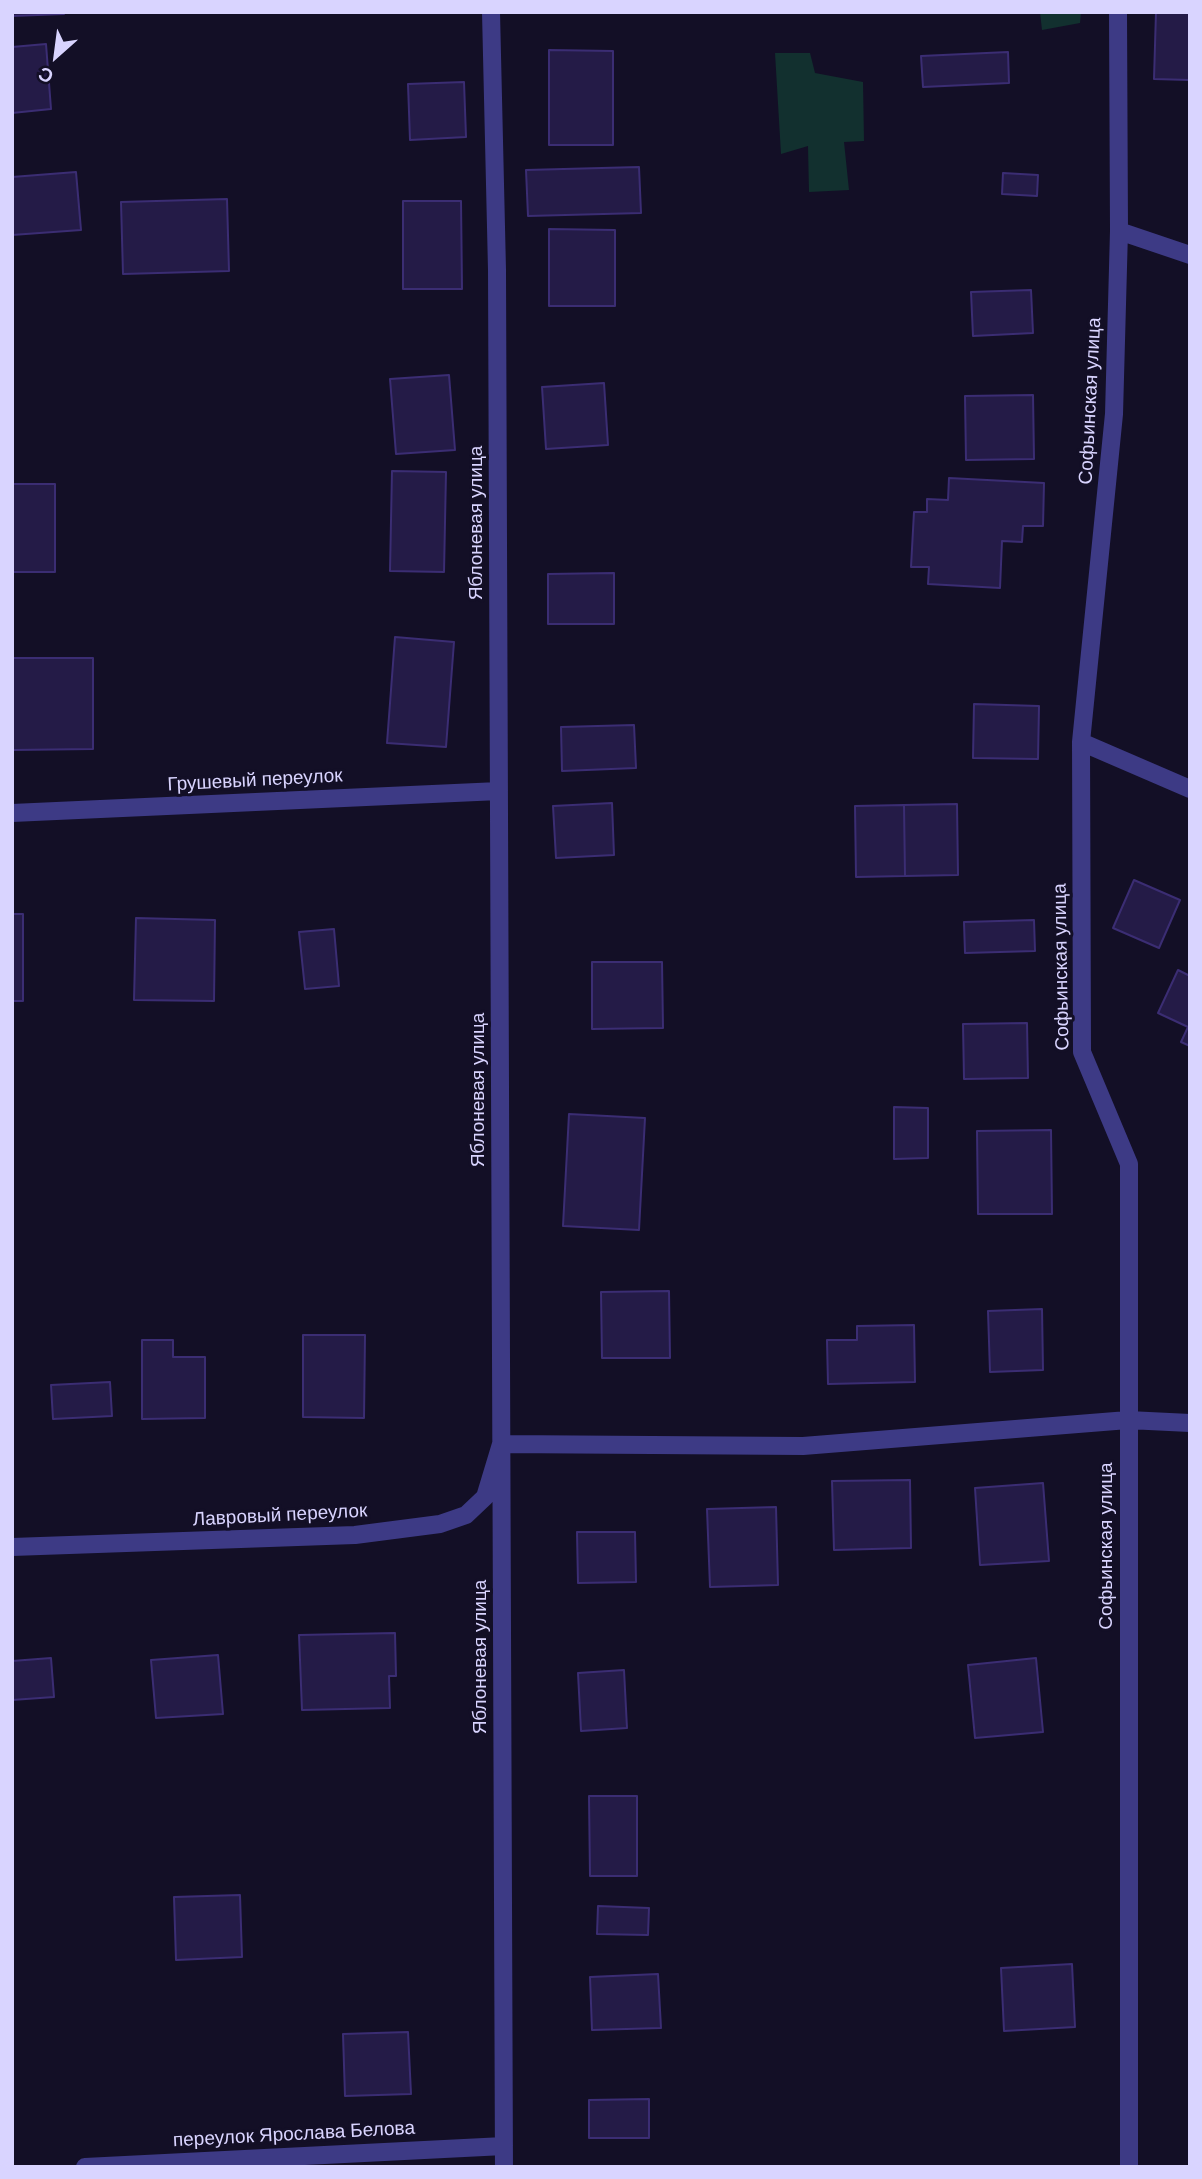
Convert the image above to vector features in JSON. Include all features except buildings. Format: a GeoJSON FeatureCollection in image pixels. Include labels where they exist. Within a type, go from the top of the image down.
{"type":"FeatureCollection","features":[{"type":"Feature","properties":{"kind":"street","name":"Яблоневая улица"},"geometry":{"type":"LineString","coordinates":[[491,12],[497,283],[505,2167]]}},
{"type":"Feature","properties":{"kind":"street","name":"Софьинская улица"},"geometry":{"type":"LineString","coordinates":[[1118,12],[1119,231],[1113,426],[1081,742],[1082,1052],[1129,1164],[1129,2167]]}},
{"type":"Feature","properties":{"kind":"street"},"geometry":{"type":"LineString","coordinates":[[1119,231],[1190,256]]}},
{"type":"Feature","properties":{"kind":"street"},"geometry":{"type":"LineString","coordinates":[[1081,742],[1190,789]]}},
{"type":"Feature","properties":{"kind":"street","name":"Грушевый переулок"},"geometry":{"type":"LineString","coordinates":[[12,813],[499,791]]}},
{"type":"Feature","properties":{"kind":"street"},"geometry":{"type":"LineString","coordinates":[[501,1444],[803,1446],[1128,1420],[1190,1423]]}},
{"type":"Feature","properties":{"kind":"street","name":"Лавровый переулок"},"geometry":{"type":"LineString","coordinates":[[12,1548],[355,1535],[440,1524],[466,1515],[485,1497],[501,1444]]}},
{"type":"Feature","properties":{"kind":"street","name":"переулок Ярослава Белова"},"geometry":{"type":"LineString","coordinates":[[85,2167],[504,2146]]}},
{"type":"Feature","properties":{"kind":"green space"},"geometry":{"type":"Polygon","coordinates":[[[1040,12],[1081,12],[1080,23],[1042,30],[1040,12]]]}},
{"type":"Feature","properties":{"kind":"green space"},"geometry":{"type":"Polygon","coordinates":[[[775,53],[810,53],[815,73],[863,82],[864,141],[844,142],[849,190],[809,192],[808,146],[781,154],[775,53]]]}}]}
